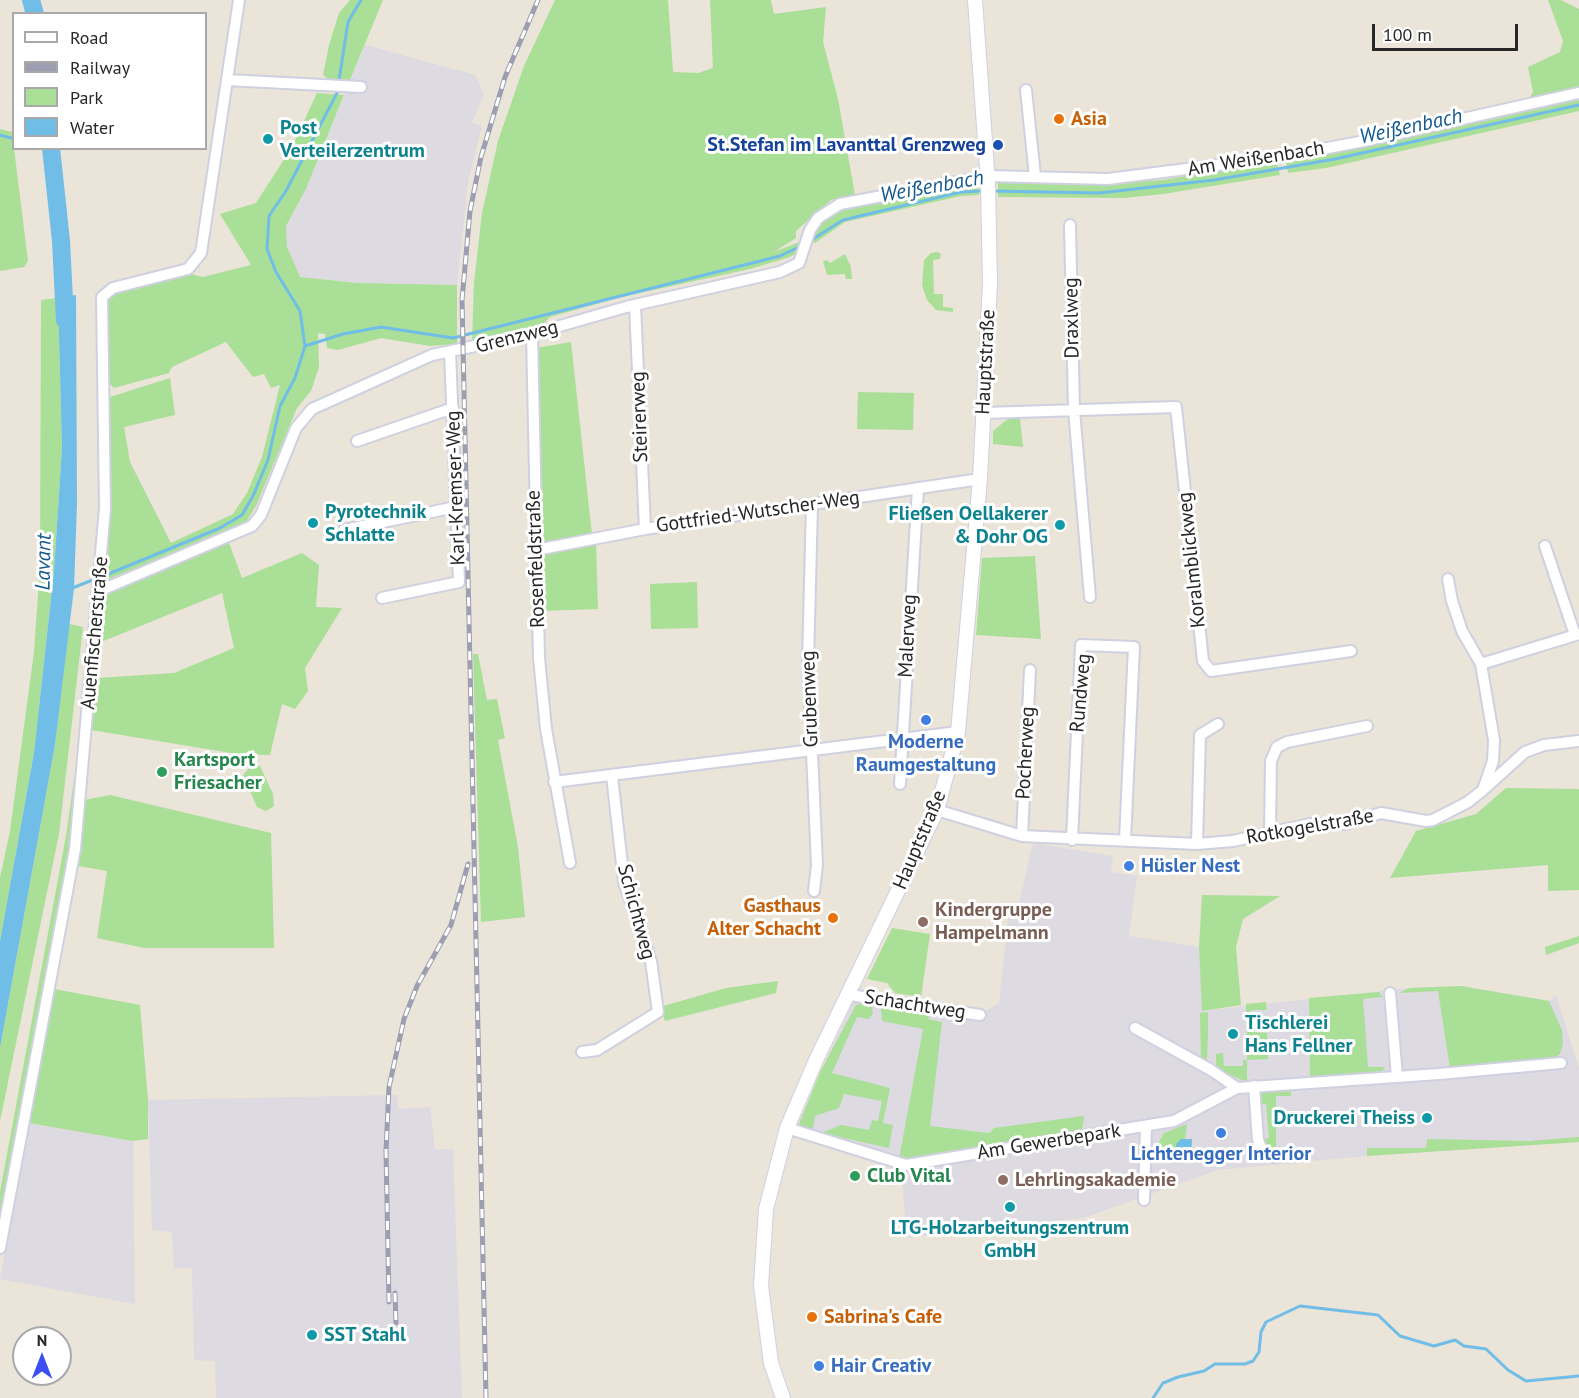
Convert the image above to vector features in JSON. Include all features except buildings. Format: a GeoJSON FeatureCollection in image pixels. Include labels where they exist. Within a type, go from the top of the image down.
{"type":"FeatureCollection","features":[{"type":"Feature","properties":{"kind":"main road","name":"Hauptstraße"},"geometry":{"type":"LineString","coordinates":[[783,1398],[771,1363],[761,1286],[766,1209],[787,1128],[816,1060],[850,994],[937,810],[958,732],[980,479],[990,284],[988,179],[975,0]]}},
{"type":"Feature","properties":{"kind":"street","name":"Auenfischerstraße"},"geometry":{"type":"LineString","coordinates":[[0,1248],[75,849],[100,587],[105,508],[102,297],[113,288],[188,269],[201,253],[239,0]]}},
{"type":"Feature","properties":{"kind":"street"},"geometry":{"type":"LineString","coordinates":[[227,80],[361,87]]}},
{"type":"Feature","properties":{"kind":"street"},"geometry":{"type":"LineString","coordinates":[[1026,90],[1035,176]]}},
{"type":"Feature","properties":{"kind":"street","name":"Am Weißenbach"},"geometry":{"type":"LineString","coordinates":[[988,179],[1035,176],[1108,179],[1281,157],[1375,139],[1579,93]]}},
{"type":"Feature","properties":{"kind":"street","name":"Grenzweg"},"geometry":{"type":"LineString","coordinates":[[100,587],[252,526],[261,515],[296,428],[312,409],[432,355],[532,334],[635,305],[780,272],[799,263],[810,230],[818,218],[840,204],[988,179]]}},
{"type":"Feature","properties":{"kind":"street","name":"Draxlweg"},"geometry":{"type":"LineString","coordinates":[[1070,225],[1074,410]]}},
{"type":"Feature","properties":{"kind":"street","name":"Steirerweg"},"geometry":{"type":"LineString","coordinates":[[635,305],[645,529]]}},
{"type":"Feature","properties":{"kind":"street","name":"Rosenfeldstraße"},"geometry":{"type":"LineString","coordinates":[[532,334],[539,658],[554,782],[570,863]]}},
{"type":"Feature","properties":{"kind":"street","name":"Karl-Kremser-Weg"},"geometry":{"type":"LineString","coordinates":[[382,598],[459,582],[450,351]]}},
{"type":"Feature","properties":{"kind":"street","name":"Koralmblickweg"},"geometry":{"type":"LineString","coordinates":[[984,413],[1176,407],[1203,661],[1211,671],[1351,651]]}},
{"type":"Feature","properties":{"kind":"street"},"geometry":{"type":"LineString","coordinates":[[357,441],[453,408]]}},
{"type":"Feature","properties":{"kind":"street"},"geometry":{"type":"LineString","coordinates":[[1074,410],[1090,597]]}},
{"type":"Feature","properties":{"kind":"street","name":"Gottfried-Wutscher-Weg"},"geometry":{"type":"LineString","coordinates":[[536,550],[645,529],[812,506],[980,479]]}},
{"type":"Feature","properties":{"kind":"street","name":"Malerweg"},"geometry":{"type":"LineString","coordinates":[[900,784],[918,488]]}},
{"type":"Feature","properties":{"kind":"street","name":"Grubenweg"},"geometry":{"type":"LineString","coordinates":[[812,506],[808,662],[816,866],[814,891]]}},
{"type":"Feature","properties":{"kind":"street"},"geometry":{"type":"LineString","coordinates":[[344,530],[456,507]]}},
{"type":"Feature","properties":{"kind":"street"},"geometry":{"type":"LineString","coordinates":[[1480,664],[1577,634],[1545,546]]}},
{"type":"Feature","properties":{"kind":"street"},"geometry":{"type":"LineString","coordinates":[[1448,579],[1452,601],[1462,631],[1480,664],[1495,751],[1483,790]]}},
{"type":"Feature","properties":{"kind":"street","name":"Rundweg"},"geometry":{"type":"LineString","coordinates":[[1072,840],[1081,645],[1134,647],[1125,840]]}},
{"type":"Feature","properties":{"kind":"street","name":"Pocherweg"},"geometry":{"type":"LineString","coordinates":[[1022,836],[1030,670]]}},
{"type":"Feature","properties":{"kind":"street"},"geometry":{"type":"LineString","coordinates":[[1197,844],[1200,735],[1218,724]]}},
{"type":"Feature","properties":{"kind":"street"},"geometry":{"type":"LineString","coordinates":[[1270,834],[1271,761],[1277,747],[1287,742],[1367,726]]}},
{"type":"Feature","properties":{"kind":"street"},"geometry":{"type":"LineString","coordinates":[[554,782],[958,732]]}},
{"type":"Feature","properties":{"kind":"street","name":"Rotkogelstraße"},"geometry":{"type":"LineString","coordinates":[[937,810],[1022,836],[1197,844],[1270,834],[1310,824],[1344,824],[1380,813],[1426,821],[1433,820],[1468,802],[1525,753],[1544,745],[1579,741]]}},
{"type":"Feature","properties":{"kind":"street","name":"Schichtweg"},"geometry":{"type":"LineString","coordinates":[[582,1052],[597,1050],[658,1012],[651,961],[624,882],[612,776]]}},
{"type":"Feature","properties":{"kind":"street"},"geometry":{"type":"LineString","coordinates":[[1390,993],[1397,1077]]}},
{"type":"Feature","properties":{"kind":"street","name":"Schachtweg"},"geometry":{"type":"LineString","coordinates":[[850,994],[980,1015]]}},
{"type":"Feature","properties":{"kind":"street"},"geometry":{"type":"LineString","coordinates":[[1135,1028],[1211,1070],[1237,1088]]}},
{"type":"Feature","properties":{"kind":"street","name":"Am Gewerbepark"},"geometry":{"type":"LineString","coordinates":[[787,1128],[906,1165],[1174,1121],[1237,1088],[1561,1063]]}},
{"type":"Feature","properties":{"kind":"street"},"geometry":{"type":"LineString","coordinates":[[1254,1086],[1258,1140],[1262,1150],[1274,1157],[1303,1156]]}},
{"type":"Feature","properties":{"kind":"street"},"geometry":{"type":"LineString","coordinates":[[1144,1200],[1146,1126]]}},
{"type":"Feature","properties":{"kind":"shaded area"},"geometry":{"type":"Polygon","coordinates":[[[365,45],[475,75],[484,94],[472,123],[482,126],[468,181],[457,285],[357,283],[300,277],[287,247],[286,226],[306,189],[365,45]]]}},
{"type":"Feature","properties":{"kind":"shaded area"},"geometry":{"type":"Polygon","coordinates":[[[1033,843],[1113,856],[1111,872],[1137,876],[1129,936],[1199,947],[1202,1011],[1409,988],[1461,986],[1549,1001],[1556,995],[1579,1068],[1579,1142],[1367,1156],[1218,1170],[1083,1218],[907,1238],[901,1167],[795,1130],[856,995],[980,1015],[999,1003],[1009,909],[1017,912],[1033,843]]]}},
{"type":"Feature","properties":{"kind":"shaded area"},"geometry":{"type":"Polygon","coordinates":[[[397,1095],[398,1109],[430,1107],[435,1149],[453,1149],[462,1398],[216,1398],[215,1361],[194,1360],[192,1268],[174,1268],[172,1232],[152,1230],[148,1100],[397,1095]]]}},
{"type":"Feature","properties":{"kind":"shaded area"},"geometry":{"type":"Polygon","coordinates":[[[29,1123],[133,1141],[135,1304],[0,1279],[29,1123]]]}},
{"type":"Feature","properties":{"kind":"green space"},"geometry":{"type":"Polygon","coordinates":[[[350,0],[383,0],[350,80],[331,81],[323,75],[329,45],[339,13],[350,0]]]}},
{"type":"Feature","properties":{"kind":"green space"},"geometry":{"type":"Polygon","coordinates":[[[555,0],[668,0],[673,72],[698,73],[713,68],[710,0],[771,0],[774,14],[826,7],[823,42],[838,99],[855,195],[831,200],[796,231],[796,238],[774,252],[802,241],[799,252],[790,257],[750,269],[621,297],[550,317],[542,325],[472,342],[474,283],[482,213],[498,141],[524,66],[555,0]]]}},
{"type":"Feature","properties":{"kind":"green space"},"geometry":{"type":"Polygon","coordinates":[[[1548,0],[1561,0],[1579,9],[1579,90],[1529,98],[1533,92],[1528,67],[1560,52],[1563,41],[1548,0]]]}},
{"type":"Feature","properties":{"kind":"green space"},"geometry":{"type":"Polygon","coordinates":[[[317,93],[344,95],[306,189],[286,226],[287,247],[300,277],[357,283],[457,285],[457,344],[430,346],[381,338],[338,350],[327,348],[325,334],[318,333],[319,367],[311,391],[297,408],[256,506],[246,522],[223,535],[108,579],[110,397],[170,378],[175,415],[124,427],[130,462],[171,543],[233,514],[247,493],[262,457],[280,385],[271,388],[264,374],[253,377],[226,342],[172,367],[169,373],[114,388],[109,383],[108,300],[114,293],[191,274],[203,277],[251,265],[220,214],[256,203],[292,147],[317,93]]]}},
{"type":"Feature","properties":{"kind":"green space"},"geometry":{"type":"Polygon","coordinates":[[[1579,98],[1579,111],[1326,168],[1288,173],[1286,161],[1579,98]]]}},
{"type":"Feature","properties":{"kind":"green space"},"geometry":{"type":"Polygon","coordinates":[[[0,129],[12,132],[12,150],[14,150],[28,261],[24,267],[0,271],[0,129]]]}},
{"type":"Feature","properties":{"kind":"green space"},"geometry":{"type":"Polygon","coordinates":[[[1268,162],[1277,163],[1280,175],[1163,194],[1124,198],[998,197],[998,182],[1111,183],[1163,180],[1268,162]]]}},
{"type":"Feature","properties":{"kind":"green space"},"geometry":{"type":"Polygon","coordinates":[[[978,183],[979,195],[961,196],[845,222],[815,243],[812,241],[816,228],[827,216],[839,210],[978,183]]]}},
{"type":"Feature","properties":{"kind":"green space"},"geometry":{"type":"Polygon","coordinates":[[[931,253],[941,254],[940,259],[933,260],[934,294],[943,294],[943,307],[953,308],[953,312],[936,310],[927,300],[922,285],[924,260],[931,253]]]}},
{"type":"Feature","properties":{"kind":"green space"},"geometry":{"type":"Polygon","coordinates":[[[845,254],[851,267],[852,279],[846,279],[845,274],[827,275],[823,261],[827,260],[830,263],[845,254]]]}},
{"type":"Feature","properties":{"kind":"green space"},"geometry":{"type":"Polygon","coordinates":[[[58,298],[62,448],[54,571],[34,753],[0,941],[0,878],[10,831],[34,652],[40,567],[41,300],[58,298]]]}},
{"type":"Feature","properties":{"kind":"green space"},"geometry":{"type":"Polygon","coordinates":[[[571,342],[592,535],[546,543],[539,537],[536,348],[571,342]]]}},
{"type":"Feature","properties":{"kind":"green space"},"geometry":{"type":"Polygon","coordinates":[[[858,392],[914,393],[913,430],[857,429],[858,392]]]}},
{"type":"Feature","properties":{"kind":"green space"},"geometry":{"type":"Polygon","coordinates":[[[1009,418],[1020,418],[1023,447],[993,444],[993,431],[1009,418]]]}},
{"type":"Feature","properties":{"kind":"green space"},"geometry":{"type":"Polygon","coordinates":[[[229,543],[242,578],[302,553],[319,565],[316,607],[342,608],[305,668],[308,691],[295,709],[282,704],[270,755],[237,754],[91,730],[97,678],[174,673],[234,648],[222,593],[101,642],[104,598],[112,591],[229,543]]]}},
{"type":"Feature","properties":{"kind":"green space"},"geometry":{"type":"Polygon","coordinates":[[[596,543],[598,609],[541,611],[540,561],[546,553],[596,543]]]}},
{"type":"Feature","properties":{"kind":"green space"},"geometry":{"type":"Polygon","coordinates":[[[1035,556],[1041,639],[976,635],[982,558],[1035,556]]]}},
{"type":"Feature","properties":{"kind":"green space"},"geometry":{"type":"Polygon","coordinates":[[[697,582],[698,628],[651,629],[650,584],[697,582]]]}},
{"type":"Feature","properties":{"kind":"green space"},"geometry":{"type":"Polygon","coordinates":[[[69,624],[83,627],[59,834],[0,1121],[0,1048],[55,745],[69,624]]]}},
{"type":"Feature","properties":{"kind":"green space"},"geometry":{"type":"Polygon","coordinates":[[[473,654],[478,654],[487,700],[497,699],[505,738],[498,740],[518,847],[525,917],[481,922],[473,654]]]}},
{"type":"Feature","properties":{"kind":"green space"},"geometry":{"type":"Polygon","coordinates":[[[252,765],[260,766],[273,794],[274,806],[266,811],[257,807],[243,775],[252,765]]]}},
{"type":"Feature","properties":{"kind":"green space"},"geometry":{"type":"Polygon","coordinates":[[[74,780],[76,781],[71,841],[0,1223],[0,1192],[66,836],[74,780]]]}},
{"type":"Feature","properties":{"kind":"green space"},"geometry":{"type":"Polygon","coordinates":[[[1506,788],[1579,789],[1579,890],[1548,891],[1548,865],[1390,878],[1416,831],[1476,814],[1506,788]]]}},
{"type":"Feature","properties":{"kind":"green space"},"geometry":{"type":"Polygon","coordinates":[[[110,795],[271,833],[274,948],[144,948],[97,938],[107,871],[79,866],[84,800],[110,795]]]}},
{"type":"Feature","properties":{"kind":"green space"},"geometry":{"type":"Polygon","coordinates":[[[1202,895],[1280,896],[1243,919],[1236,947],[1241,1005],[1202,1011],[1199,947],[1202,895]]]}},
{"type":"Feature","properties":{"kind":"green space"},"geometry":{"type":"Polygon","coordinates":[[[892,928],[930,934],[921,997],[895,993],[887,983],[867,979],[892,928]]]}},
{"type":"Feature","properties":{"kind":"green space"},"geometry":{"type":"Polygon","coordinates":[[[1579,936],[1579,943],[1546,955],[1545,947],[1579,936]]]}},
{"type":"Feature","properties":{"kind":"green space"},"geometry":{"type":"Polygon","coordinates":[[[778,981],[776,993],[665,1021],[660,1007],[726,988],[778,981]]]}},
{"type":"Feature","properties":{"kind":"green space"},"geometry":{"type":"Polygon","coordinates":[[[1461,986],[1549,1001],[1562,1030],[1563,1044],[1560,1054],[1552,1060],[1450,1068],[1438,991],[1399,993],[1409,988],[1461,986]]]}},
{"type":"Feature","properties":{"kind":"green space"},"geometry":{"type":"Polygon","coordinates":[[[54,989],[140,1005],[148,1100],[148,1139],[133,1141],[29,1123],[54,989]]]}},
{"type":"Feature","properties":{"kind":"green space"},"geometry":{"type":"Polygon","coordinates":[[[1379,992],[1383,997],[1363,999],[1368,1067],[1385,1067],[1382,1071],[1310,1078],[1309,998],[1379,992]]]}},
{"type":"Feature","properties":{"kind":"green space"},"geometry":{"type":"Polygon","coordinates":[[[1266,1002],[1267,1010],[1251,1010],[1251,1032],[1267,1033],[1268,1059],[1247,1060],[1246,1004],[1266,1002]]]}},
{"type":"Feature","properties":{"kind":"green space"},"geometry":{"type":"Polygon","coordinates":[[[865,1003],[872,1007],[873,1013],[869,1019],[857,1017],[832,1073],[890,1088],[883,1123],[893,1125],[889,1148],[821,1133],[841,1125],[869,1130],[872,1120],[878,1121],[882,1101],[844,1094],[839,1108],[815,1116],[813,1128],[808,1129],[799,1124],[821,1070],[856,1005],[865,1003]]]}},
{"type":"Feature","properties":{"kind":"green space"},"geometry":{"type":"Polygon","coordinates":[[[881,1006],[930,1012],[928,1019],[942,1022],[930,1126],[989,1133],[994,1128],[1084,1116],[1082,1130],[915,1159],[899,1159],[923,1029],[882,1021],[881,1006]]]}},
{"type":"Feature","properties":{"kind":"green space"},"geometry":{"type":"Polygon","coordinates":[[[1208,1012],[1207,1061],[1201,1058],[1200,1013],[1208,1012]]]}},
{"type":"Feature","properties":{"kind":"green space"},"geometry":{"type":"Polygon","coordinates":[[[1223,1053],[1224,1066],[1243,1066],[1243,1060],[1247,1060],[1247,1082],[1216,1069],[1216,1054],[1223,1053]]]}},
{"type":"Feature","properties":{"kind":"green space"},"geometry":{"type":"Polygon","coordinates":[[[1258,1091],[1291,1091],[1291,1096],[1276,1096],[1276,1149],[1303,1149],[1300,1153],[1275,1153],[1261,1139],[1269,1138],[1266,1104],[1259,1104],[1258,1091]]]}},
{"type":"Feature","properties":{"kind":"green space"},"geometry":{"type":"Polygon","coordinates":[[[1187,1124],[1185,1139],[1176,1144],[1176,1157],[1158,1157],[1159,1142],[1164,1133],[1187,1124]]]}},
{"type":"Feature","properties":{"kind":"green space"},"geometry":{"type":"Polygon","coordinates":[[[1579,1137],[1579,1142],[1367,1156],[1367,1148],[1426,1148],[1427,1139],[1529,1141],[1579,1137]]]}},
{"type":"Feature","properties":{"kind":"water"},"geometry":{"type":"Polygon","coordinates":[[[76,295],[77,504],[74,588],[55,745],[0,1048],[0,941],[34,753],[54,571],[62,448],[58,298],[76,295]]]}},
{"type":"Feature","properties":{"kind":"water"},"geometry":{"type":"Polygon","coordinates":[[[1181,1139],[1192,1139],[1191,1161],[1178,1160],[1176,1157],[1176,1144],[1181,1139]]]}},
{"type":"Feature","properties":{"kind":"waterway","name":"Lavant"},"geometry":{"type":"LineString","coordinates":[[31,0],[34,12]]}},
{"type":"Feature","properties":{"kind":"waterway"},"geometry":{"type":"LineString","coordinates":[[101,577],[220,528],[242,515],[253,496],[268,460],[280,406],[295,378],[305,346],[300,311],[276,272],[267,249],[269,216],[286,191],[337,93],[348,22],[361,0]]}},
{"type":"Feature","properties":{"kind":"waterway","name":"Weißenbach"},"geometry":{"type":"LineString","coordinates":[[992,191],[1099,193],[1214,180],[1335,159],[1579,105]]}},
{"type":"Feature","properties":{"kind":"waterway"},"geometry":{"type":"LineString","coordinates":[[0,135],[11,138]]}},
{"type":"Feature","properties":{"kind":"waterway","name":"Lavant"},"geometry":{"type":"LineString","coordinates":[[51,150],[61,241],[65,320]]}},
{"type":"Feature","properties":{"kind":"waterway","name":"Weißenbach"},"geometry":{"type":"LineString","coordinates":[[810,241],[843,220],[961,192],[983,191]]}},
{"type":"Feature","properties":{"kind":"waterway","name":"Weißenbach"},"geometry":{"type":"LineString","coordinates":[[305,346],[343,334],[381,327],[453,338],[780,256],[801,246]]}},
{"type":"Feature","properties":{"kind":"waterway"},"geometry":{"type":"LineString","coordinates":[[70,589],[95,579]]}},
{"type":"Feature","properties":{"kind":"waterway"},"geometry":{"type":"LineString","coordinates":[[1153,1398],[1163,1383],[1178,1377],[1204,1371],[1215,1364],[1245,1364],[1253,1361],[1259,1352],[1261,1332],[1266,1322],[1300,1306],[1378,1315],[1400,1336],[1434,1346],[1455,1340],[1464,1346],[1486,1349],[1508,1370],[1526,1381],[1579,1376]]}},
{"type":"Feature","properties":{"kind":"railway"},"geometry":{"type":"LineString","coordinates":[[486,1398],[462,300],[470,211],[481,157],[505,77],[538,0]]}},
{"type":"Feature","properties":{"kind":"railway"},"geometry":{"type":"LineString","coordinates":[[389,1302],[386,1151],[389,1087],[404,1019],[417,986],[451,925],[468,864]]}},
{"type":"Feature","properties":{"kind":"railway"},"geometry":{"type":"LineString","coordinates":[[395,1293],[396,1323]]}},
{"type":"Feature","properties":{"kind":"place","name":"Asia"},"geometry":{"type":"Point","coordinates":[1059,119]}},
{"type":"Feature","properties":{"kind":"place","name":"Post Verteilerzentrum"},"geometry":{"type":"Point","coordinates":[268,139]}},
{"type":"Feature","properties":{"kind":"place","name":"St.Stefan im Lavanttal Grenzweg"},"geometry":{"type":"Point","coordinates":[998,145]}},
{"type":"Feature","properties":{"kind":"place","name":"Pyrotechnik Schlatte"},"geometry":{"type":"Point","coordinates":[313,523]}},
{"type":"Feature","properties":{"kind":"place","name":"Fließen Oellakerer & Dohr OG"},"geometry":{"type":"Point","coordinates":[1060,525]}},
{"type":"Feature","properties":{"kind":"place","name":"Moderne Raumgestaltung"},"geometry":{"type":"Point","coordinates":[926,720]}},
{"type":"Feature","properties":{"kind":"place","name":"Kartsport Friesacher"},"geometry":{"type":"Point","coordinates":[162,772]}},
{"type":"Feature","properties":{"kind":"place","name":"Hüsler Nest"},"geometry":{"type":"Point","coordinates":[1129,866]}},
{"type":"Feature","properties":{"kind":"place","name":"Gasthaus Alter Schacht"},"geometry":{"type":"Point","coordinates":[833,918]}},
{"type":"Feature","properties":{"kind":"place","name":"Kindergruppe Hampelmann"},"geometry":{"type":"Point","coordinates":[923,922]}},
{"type":"Feature","properties":{"kind":"place","name":"Tischlerei Hans Fellner"},"geometry":{"type":"Point","coordinates":[1233,1034]}},
{"type":"Feature","properties":{"kind":"place","name":"Druckerei Theiss"},"geometry":{"type":"Point","coordinates":[1427,1118]}},
{"type":"Feature","properties":{"kind":"place","name":"Lichtenegger Interior"},"geometry":{"type":"Point","coordinates":[1221,1133]}},
{"type":"Feature","properties":{"kind":"place","name":"Club Vital"},"geometry":{"type":"Point","coordinates":[855,1176]}},
{"type":"Feature","properties":{"kind":"place","name":"Lehrlingsakademie"},"geometry":{"type":"Point","coordinates":[1003,1180]}},
{"type":"Feature","properties":{"kind":"place","name":"LTG-Holzarbeitungszentrum GmbH"},"geometry":{"type":"Point","coordinates":[1010,1207]}},
{"type":"Feature","properties":{"kind":"place","name":"Sabrina's Cafe"},"geometry":{"type":"Point","coordinates":[812,1317]}},
{"type":"Feature","properties":{"kind":"place","name":"SST Stahl"},"geometry":{"type":"Point","coordinates":[312,1335]}},
{"type":"Feature","properties":{"kind":"place","name":"Hair Creativ"},"geometry":{"type":"Point","coordinates":[819,1366]}}]}
